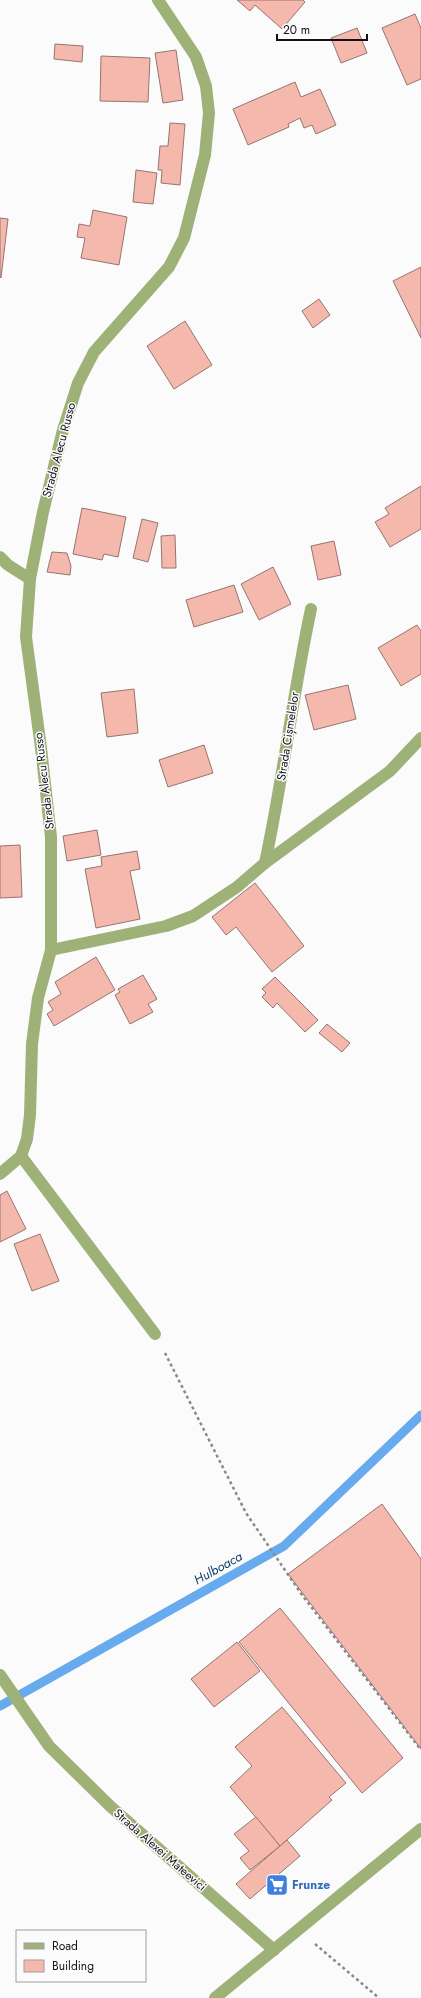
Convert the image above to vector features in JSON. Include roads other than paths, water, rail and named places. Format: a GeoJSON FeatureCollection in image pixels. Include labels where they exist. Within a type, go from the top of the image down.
{"type":"FeatureCollection","features":[{"type":"Feature","properties":{"kind":"street","name":"Strada Alecu Russo"},"geometry":{"type":"LineString","coordinates":[[21,1156],[27,1139],[30,1116],[32,1044],[38,998],[52,950],[51,837],[26,637],[30,579],[43,512],[63,430],[78,383],[94,352],[169,267],[184,238],[205,155],[209,113],[206,86],[196,58],[158,0]]}},
{"type":"Feature","properties":{"kind":"street"},"geometry":{"type":"LineString","coordinates":[[0,557],[8,565],[30,579]]}},
{"type":"Feature","properties":{"kind":"street","name":"Strada Cișmelelor"},"geometry":{"type":"LineString","coordinates":[[265,863],[276,808],[303,645],[311,609]]}},
{"type":"Feature","properties":{"kind":"street"},"geometry":{"type":"LineString","coordinates":[[52,950],[166,926],[193,916],[237,887],[265,863],[390,771],[421,738]]}},
{"type":"Feature","properties":{"kind":"street"},"geometry":{"type":"LineString","coordinates":[[0,1174],[21,1156],[155,1334]]}},
{"type":"Feature","properties":{"kind":"street","name":"Strada Alexei Mateevici"},"geometry":{"type":"LineString","coordinates":[[0,1675],[49,1746],[110,1806],[274,1950]]}},
{"type":"Feature","properties":{"kind":"street"},"geometry":{"type":"LineString","coordinates":[[215,1998],[421,1829]]}},
{"type":"Feature","properties":{"kind":"waterway","name":"Hulboaca"},"geometry":{"type":"LineString","coordinates":[[0,1706],[284,1546],[421,1415]]}},
{"type":"Feature","properties":{"kind":"place","name":"Frunze"},"geometry":{"type":"Point","coordinates":[277,1885]}}]}
